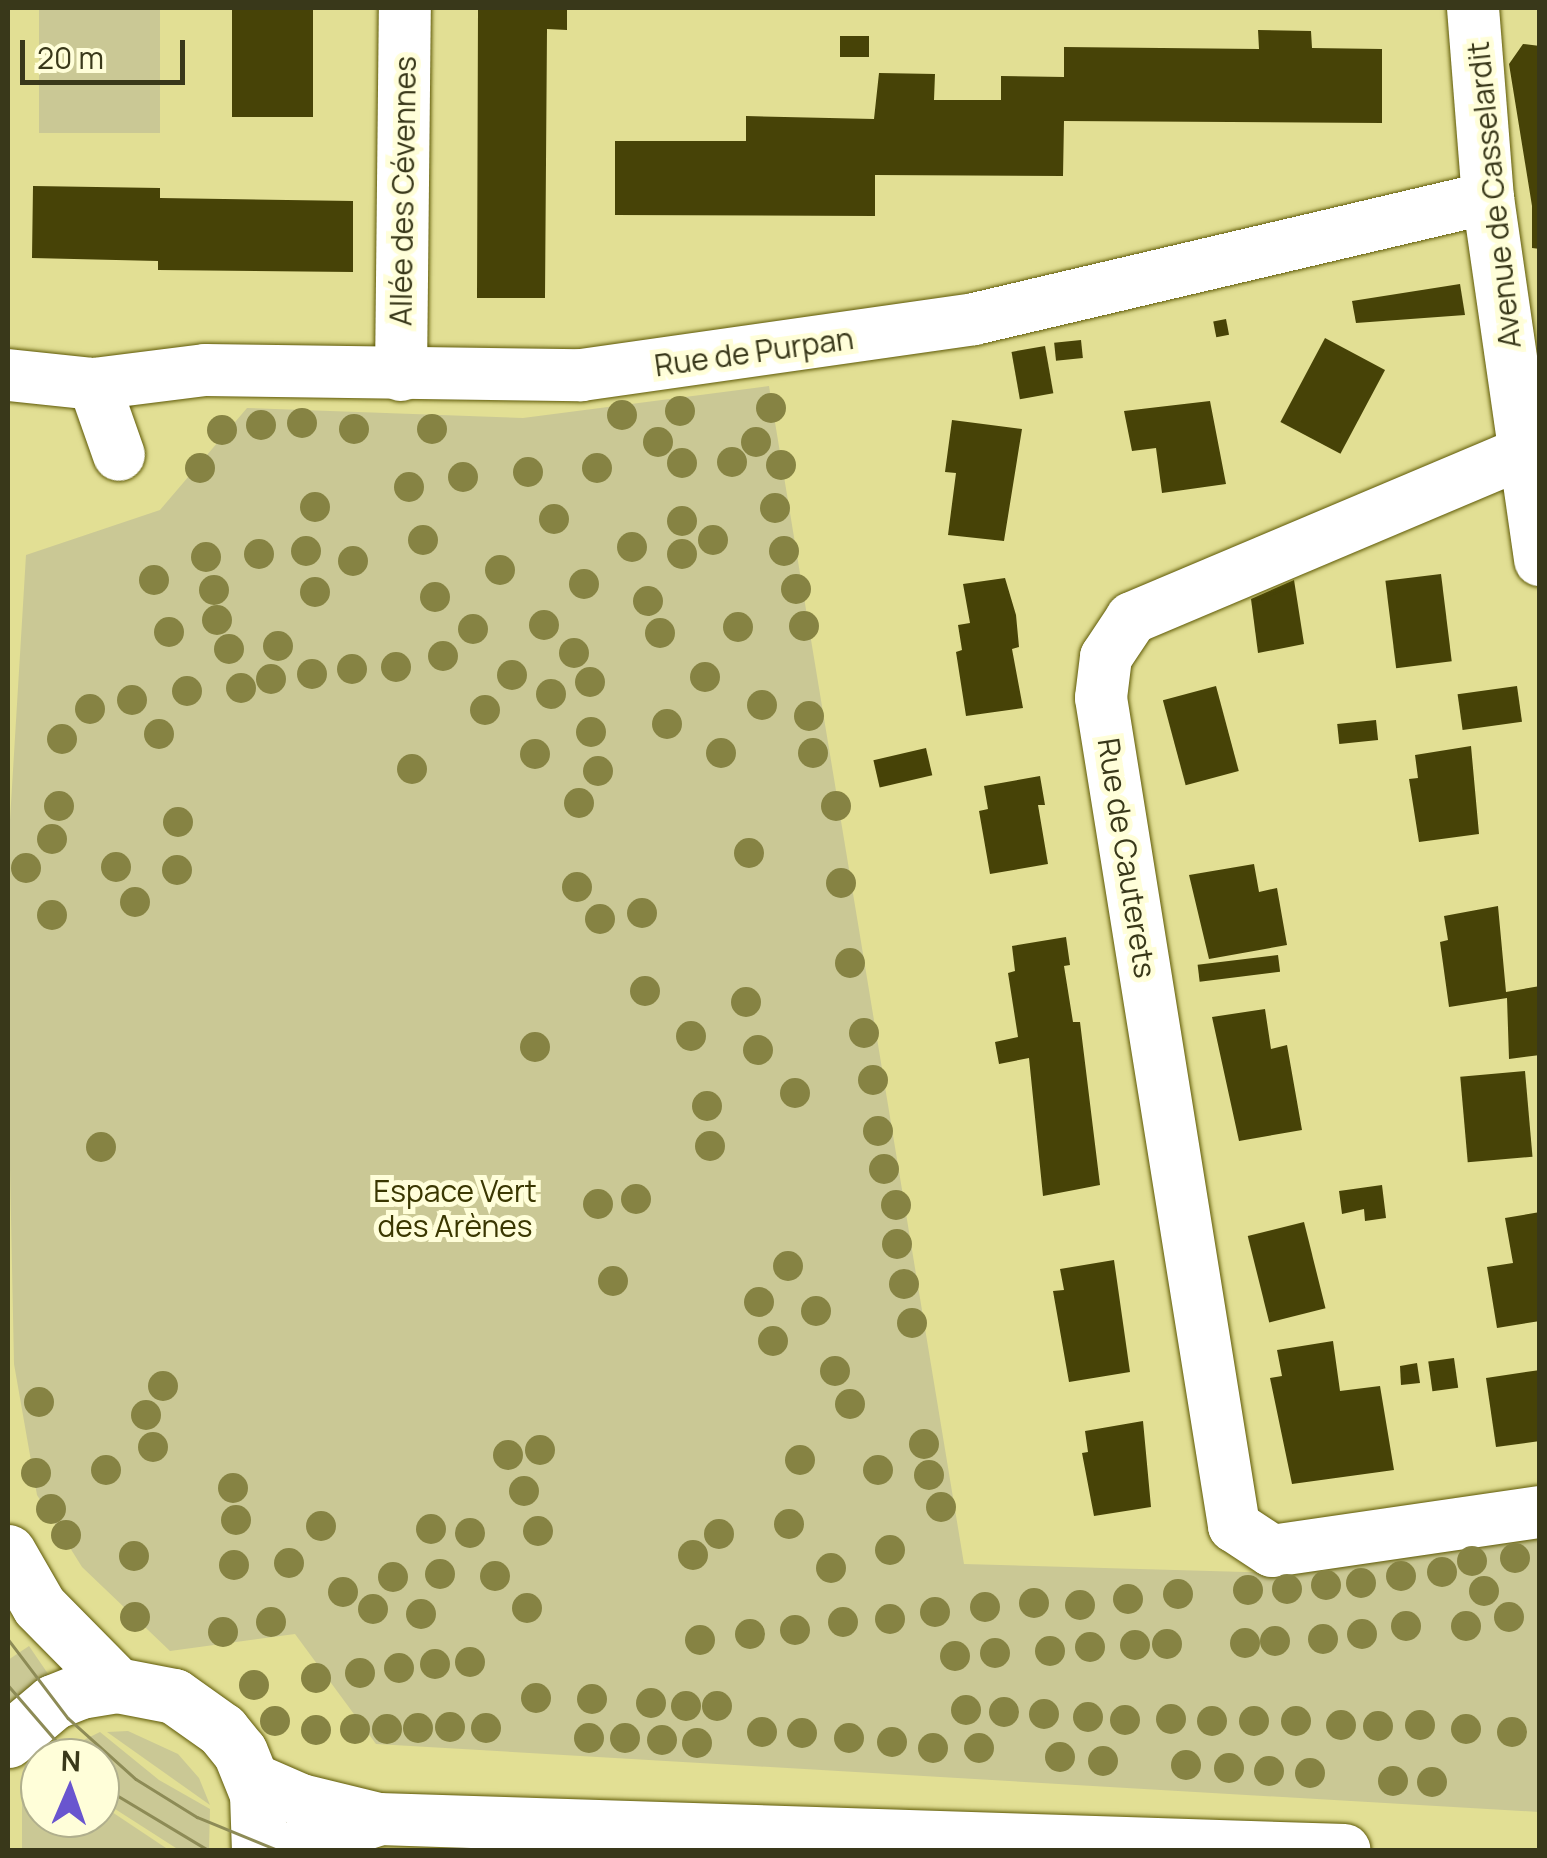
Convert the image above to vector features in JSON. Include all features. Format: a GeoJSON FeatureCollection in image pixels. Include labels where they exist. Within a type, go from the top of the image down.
{"type":"FeatureCollection","features":[{"type":"Feature","properties":{"kind":"main road"},"geometry":{"type":"LineString","coordinates":[[8,1552],[39,1606],[117,1685]]}},
{"type":"Feature","properties":{"kind":"main road"},"geometry":{"type":"LineString","coordinates":[[8,1740],[53,1702],[117,1685],[174,1696],[200,1710],[240,1752],[252,1779],[262,1825],[258,1850]]}},
{"type":"Feature","properties":{"kind":"street","name":"Allée des Cévennes"},"geometry":{"type":"LineString","coordinates":[[401,376],[405,8]]}},
{"type":"Feature","properties":{"kind":"street","name":"Avenue de Casselardit"},"geometry":{"type":"LineString","coordinates":[[1473,8],[1488,198],[1540,560]]}},
{"type":"Feature","properties":{"kind":"street","name":"Rue de Purpan"},"geometry":{"type":"LineString","coordinates":[[8,375],[94,384],[206,370],[401,376],[581,375],[974,320],[1488,198]]}},
{"type":"Feature","properties":{"kind":"street"},"geometry":{"type":"LineString","coordinates":[[94,384],[119,455]]}},
{"type":"Feature","properties":{"kind":"street","name":"Rue de Cauterets"},"geometry":{"type":"LineString","coordinates":[[1525,452],[1132,618],[1106,657],[1102,698],[1234,1526],[1248,1542],[1272,1552],[1540,1512]]}},
{"type":"Feature","properties":{"kind":"street"},"geometry":{"type":"LineString","coordinates":[[252,1779],[301,1800],[379,1819],[1346,1850]]}},
{"type":"Feature","properties":{"kind":"street"},"geometry":{"type":"LineString","coordinates":[[285,1850],[379,1819]]}},
{"type":"Feature","properties":{"kind":"green space"},"geometry":{"type":"Polygon","coordinates":[[[39,8],[160,8],[160,133],[39,133],[39,8]]]}},
{"type":"Feature","properties":{"kind":"green space","name":"Espace Vert des Arènes"},"geometry":{"type":"Polygon","coordinates":[[[769,386],[964,1564],[1280,1573],[1539,1537],[1539,1812],[376,1744],[295,1634],[170,1651],[82,1567],[37,1495],[14,1364],[8,1071],[8,853],[26,555],[160,510],[247,408],[523,418],[769,386]]]}},
{"type":"Feature","properties":{"kind":"green space"},"geometry":{"type":"Polygon","coordinates":[[[29,1646],[55,1684],[8,1707],[8,1660],[29,1646]]]}},
{"type":"Feature","properties":{"kind":"green space"},"geometry":{"type":"Polygon","coordinates":[[[128,1731],[178,1754],[199,1778],[210,1805],[120,1738],[107,1732],[128,1731]]]}},
{"type":"Feature","properties":{"kind":"green space"},"geometry":{"type":"Polygon","coordinates":[[[120,1748],[159,1780],[210,1809],[209,1850],[179,1850],[120,1812],[120,1748]]]}},
{"type":"Feature","properties":{"kind":"green space"},"geometry":{"type":"Polygon","coordinates":[[[120,1817],[169,1850],[22,1850],[22,1838],[120,1838],[120,1817]]]}},
{"type":"Feature","properties":{"kind":"building"},"geometry":{"type":"Polygon","coordinates":[[[232,8],[313,8],[313,117],[232,117],[232,8]]]}},
{"type":"Feature","properties":{"kind":"building"},"geometry":{"type":"Polygon","coordinates":[[[478,8],[567,8],[567,30],[547,29],[545,298],[477,298],[478,8]]]}},
{"type":"Feature","properties":{"kind":"building"},"geometry":{"type":"Polygon","coordinates":[[[1258,30],[1311,31],[1312,48],[1382,49],[1382,123],[1064,121],[1063,176],[875,175],[875,216],[615,215],[615,141],[746,141],[746,116],[874,119],[879,73],[935,74],[934,100],[1001,100],[1001,76],[1064,77],[1064,47],[1259,49],[1258,30]]]}},
{"type":"Feature","properties":{"kind":"building"},"geometry":{"type":"Polygon","coordinates":[[[840,36],[869,36],[869,57],[840,57],[840,36]]]}},
{"type":"Feature","properties":{"kind":"building"},"geometry":{"type":"Polygon","coordinates":[[[1523,44],[1540,46],[1540,249],[1532,248],[1532,206],[1509,64],[1523,44]]]}},
{"type":"Feature","properties":{"kind":"building"},"geometry":{"type":"Polygon","coordinates":[[[33,186],[160,188],[160,198],[353,201],[353,272],[158,270],[158,261],[32,258],[33,186]]]}},
{"type":"Feature","properties":{"kind":"building"},"geometry":{"type":"Polygon","coordinates":[[[1460,284],[1465,315],[1356,323],[1352,301],[1460,284]]]}},
{"type":"Feature","properties":{"kind":"building"},"geometry":{"type":"Polygon","coordinates":[[[1226,319],[1229,335],[1216,337],[1213,321],[1226,319]]]}},
{"type":"Feature","properties":{"kind":"building"},"geometry":{"type":"Polygon","coordinates":[[[1325,338],[1385,370],[1340,454],[1280,422],[1325,338]]]}},
{"type":"Feature","properties":{"kind":"building"},"geometry":{"type":"Polygon","coordinates":[[[1081,340],[1083,358],[1056,361],[1054,343],[1081,340]]]}},
{"type":"Feature","properties":{"kind":"building"},"geometry":{"type":"Polygon","coordinates":[[[1045,346],[1053,393],[1020,399],[1012,352],[1045,346]]]}},
{"type":"Feature","properties":{"kind":"building"},"geometry":{"type":"Polygon","coordinates":[[[1210,401],[1226,484],[1162,493],[1156,448],[1132,451],[1124,411],[1210,401]]]}},
{"type":"Feature","properties":{"kind":"building"},"geometry":{"type":"Polygon","coordinates":[[[952,420],[1022,429],[1004,541],[948,535],[956,473],[945,472],[952,420]]]}},
{"type":"Feature","properties":{"kind":"building"},"geometry":{"type":"Polygon","coordinates":[[[1441,574],[1452,661],[1396,668],[1385,581],[1441,574]]]}},
{"type":"Feature","properties":{"kind":"building"},"geometry":{"type":"Polygon","coordinates":[[[1005,578],[1016,615],[1019,647],[1012,649],[1023,708],[966,716],[956,652],[962,650],[958,625],[970,623],[963,584],[1005,578]]]}},
{"type":"Feature","properties":{"kind":"building"},"geometry":{"type":"Polygon","coordinates":[[[1294,580],[1304,644],[1258,653],[1251,599],[1294,580]]]}},
{"type":"Feature","properties":{"kind":"building"},"geometry":{"type":"Polygon","coordinates":[[[1216,686],[1239,771],[1186,785],[1163,700],[1216,686]]]}},
{"type":"Feature","properties":{"kind":"building"},"geometry":{"type":"Polygon","coordinates":[[[1517,686],[1522,722],[1463,730],[1458,694],[1517,686]]]}},
{"type":"Feature","properties":{"kind":"building"},"geometry":{"type":"Polygon","coordinates":[[[1376,720],[1378,740],[1339,744],[1337,724],[1376,720]]]}},
{"type":"Feature","properties":{"kind":"building"},"geometry":{"type":"Polygon","coordinates":[[[1471,746],[1479,834],[1419,842],[1409,779],[1418,778],[1415,755],[1471,746]]]}},
{"type":"Feature","properties":{"kind":"building"},"geometry":{"type":"Polygon","coordinates":[[[926,748],[932,775],[880,787],[873,760],[926,748]]]}},
{"type":"Feature","properties":{"kind":"building"},"geometry":{"type":"Polygon","coordinates":[[[1040,776],[1045,805],[1038,805],[1048,864],[990,874],[979,811],[988,809],[984,786],[1040,776]]]}},
{"type":"Feature","properties":{"kind":"building"},"geometry":{"type":"Polygon","coordinates":[[[1254,864],[1259,892],[1277,888],[1287,945],[1209,959],[1189,875],[1254,864]]]}},
{"type":"Feature","properties":{"kind":"building"},"geometry":{"type":"Polygon","coordinates":[[[1498,906],[1506,992],[1540,986],[1540,1055],[1509,1059],[1507,998],[1449,1007],[1440,942],[1448,940],[1444,916],[1498,906]]]}},
{"type":"Feature","properties":{"kind":"building"},"geometry":{"type":"Polygon","coordinates":[[[1066,937],[1070,965],[1064,966],[1073,1022],[1080,1022],[1100,1185],[1043,1196],[1029,1058],[999,1064],[995,1042],[1018,1037],[1008,973],[1015,971],[1012,946],[1066,937]]]}},
{"type":"Feature","properties":{"kind":"building"},"geometry":{"type":"Polygon","coordinates":[[[1278,955],[1280,972],[1200,982],[1198,965],[1278,955]]]}},
{"type":"Feature","properties":{"kind":"building"},"geometry":{"type":"Polygon","coordinates":[[[1265,1009],[1271,1049],[1287,1045],[1302,1130],[1239,1141],[1212,1017],[1265,1009]]]}},
{"type":"Feature","properties":{"kind":"building"},"geometry":{"type":"Polygon","coordinates":[[[1525,1071],[1532,1157],[1468,1162],[1460,1077],[1525,1071]]]}},
{"type":"Feature","properties":{"kind":"building"},"geometry":{"type":"Polygon","coordinates":[[[1382,1185],[1386,1218],[1365,1221],[1364,1209],[1342,1214],[1339,1191],[1382,1185]]]}},
{"type":"Feature","properties":{"kind":"building"},"geometry":{"type":"Polygon","coordinates":[[[1540,1212],[1540,1321],[1497,1328],[1487,1267],[1513,1263],[1505,1218],[1540,1212]]]}},
{"type":"Feature","properties":{"kind":"building"},"geometry":{"type":"Polygon","coordinates":[[[1304,1222],[1326,1308],[1269,1322],[1248,1236],[1304,1222]]]}},
{"type":"Feature","properties":{"kind":"building"},"geometry":{"type":"Polygon","coordinates":[[[1114,1260],[1130,1372],[1069,1382],[1053,1291],[1064,1290],[1060,1269],[1114,1260]]]}},
{"type":"Feature","properties":{"kind":"building"},"geometry":{"type":"Polygon","coordinates":[[[1333,1341],[1340,1391],[1380,1386],[1394,1470],[1292,1484],[1270,1378],[1282,1376],[1277,1350],[1333,1341]]]}},
{"type":"Feature","properties":{"kind":"building"},"geometry":{"type":"Polygon","coordinates":[[[1454,1358],[1458,1388],[1432,1391],[1428,1362],[1454,1358]]]}},
{"type":"Feature","properties":{"kind":"building"},"geometry":{"type":"Polygon","coordinates":[[[1417,1363],[1420,1383],[1401,1385],[1400,1366],[1417,1363]]]}},
{"type":"Feature","properties":{"kind":"building"},"geometry":{"type":"Polygon","coordinates":[[[1540,1370],[1540,1441],[1496,1447],[1486,1378],[1540,1370]]]}},
{"type":"Feature","properties":{"kind":"building"},"geometry":{"type":"Polygon","coordinates":[[[1143,1421],[1151,1507],[1094,1516],[1082,1453],[1088,1452],[1085,1431],[1143,1421]]]}},
{"type":"Feature","properties":{"kind":"tram line"},"geometry":{"type":"LineString","coordinates":[[8,1639],[68,1718],[136,1779],[197,1817],[278,1850]]}},
{"type":"Feature","properties":{"kind":"tram line"},"geometry":{"type":"LineString","coordinates":[[8,1685],[54,1738]]}},
{"type":"Feature","properties":{"kind":"tram line"},"geometry":{"type":"LineString","coordinates":[[120,1797],[208,1850]]}}]}
